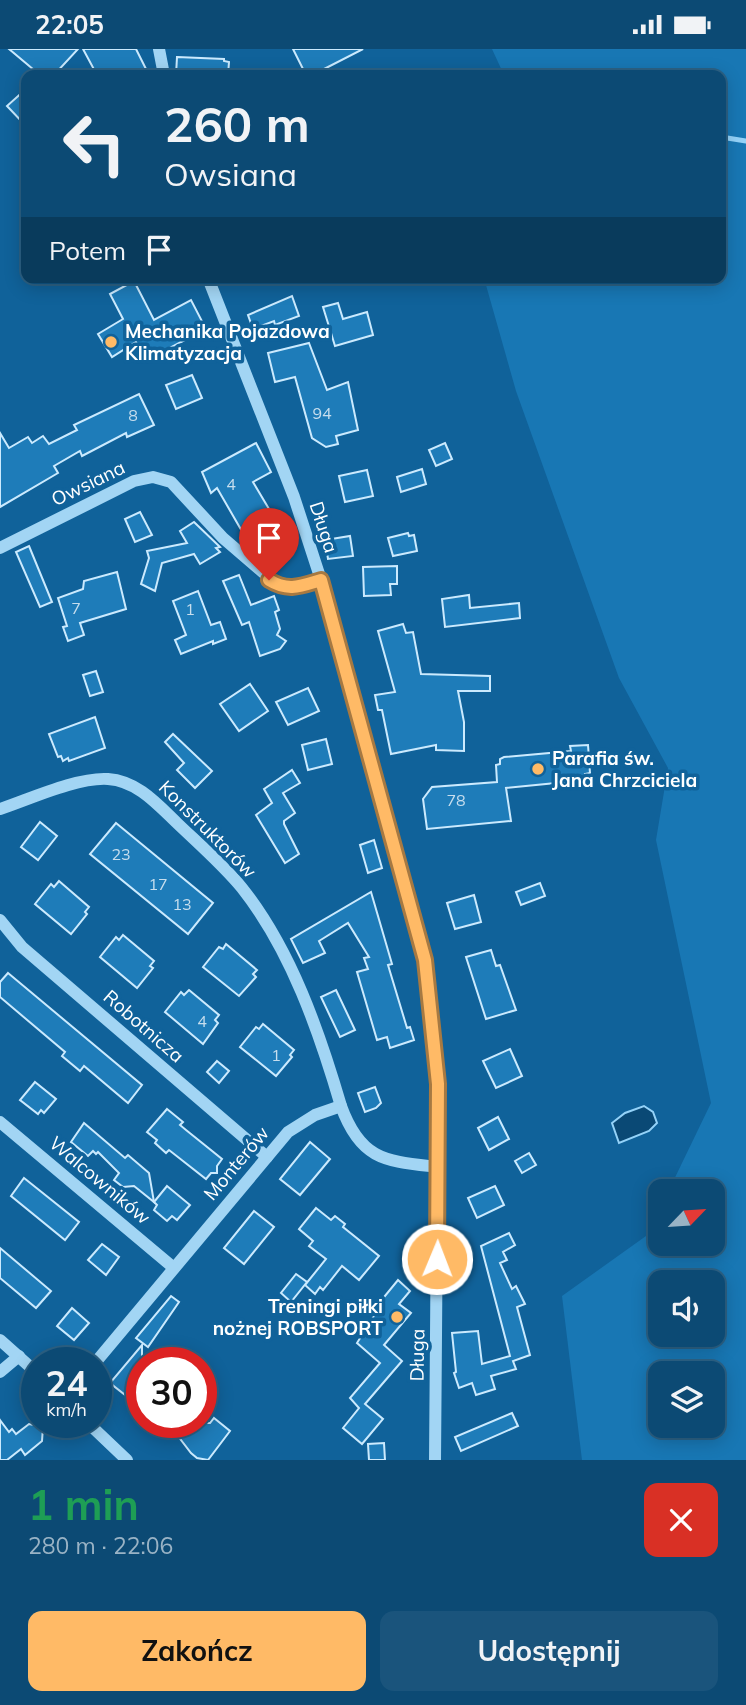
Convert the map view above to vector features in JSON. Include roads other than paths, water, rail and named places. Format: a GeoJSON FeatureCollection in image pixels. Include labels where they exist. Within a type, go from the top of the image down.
{"type":"FeatureCollection","features":[{"type":"Feature","properties":{"kind":"street"},"geometry":{"type":"LineString","coordinates":[[159,49],[163,70]]}},
{"type":"Feature","properties":{"kind":"street","name":"Długa"},"geometry":{"type":"LineString","coordinates":[[210,284],[294,497],[321,580],[425,960],[435,1039],[438,1167],[435,1460]]}},
{"type":"Feature","properties":{"kind":"street","name":"Owsiana"},"geometry":{"type":"LineString","coordinates":[[0,548],[134,481],[153,477],[171,482],[223,538],[280,587],[293,589],[321,580]]}},
{"type":"Feature","properties":{"kind":"street","name":"Konstruktorów"},"geometry":{"type":"LineString","coordinates":[[0,809],[84,782],[107,779],[128,784],[148,796],[217,860],[265,922],[307,1007],[328,1059],[341,1106]]}},
{"type":"Feature","properties":{"kind":"street","name":"Robotnicza"},"geometry":{"type":"LineString","coordinates":[[0,920],[22,947],[267,1157]]}},
{"type":"Feature","properties":{"kind":"street"},"geometry":{"type":"LineString","coordinates":[[341,1106],[348,1126],[359,1143],[372,1154],[397,1162],[438,1167]]}},
{"type":"Feature","properties":{"kind":"street","name":"Monterów"},"geometry":{"type":"LineString","coordinates":[[108,1347],[288,1132],[300,1122],[341,1106]]}},
{"type":"Feature","properties":{"kind":"street","name":"Walcowników"},"geometry":{"type":"LineString","coordinates":[[0,1122],[174,1268]]}},
{"type":"Feature","properties":{"kind":"street"},"geometry":{"type":"LineString","coordinates":[[0,1340],[19,1356],[0,1372]]}},
{"type":"Feature","properties":{"kind":"street"},"geometry":{"type":"LineString","coordinates":[[104,1438],[127,1460]]}},
{"type":"Feature","properties":{"kind":"waterway"},"geometry":{"type":"LineString","coordinates":[[726,138],[746,141]]}},
{"type":"Feature","properties":{"kind":"place","name":"Mechanika Pojazdowa Klimatyzacja"},"geometry":{"type":"Point","coordinates":[111,342]}},
{"type":"Feature","properties":{"kind":"place","name":"Parafia św. Jana Chrzciciela"},"geometry":{"type":"Point","coordinates":[538,769]}},
{"type":"Feature","properties":{"kind":"place","name":"Treningi piłki nożnej ROBSPORT"},"geometry":{"type":"Point","coordinates":[397,1317]}}]}
